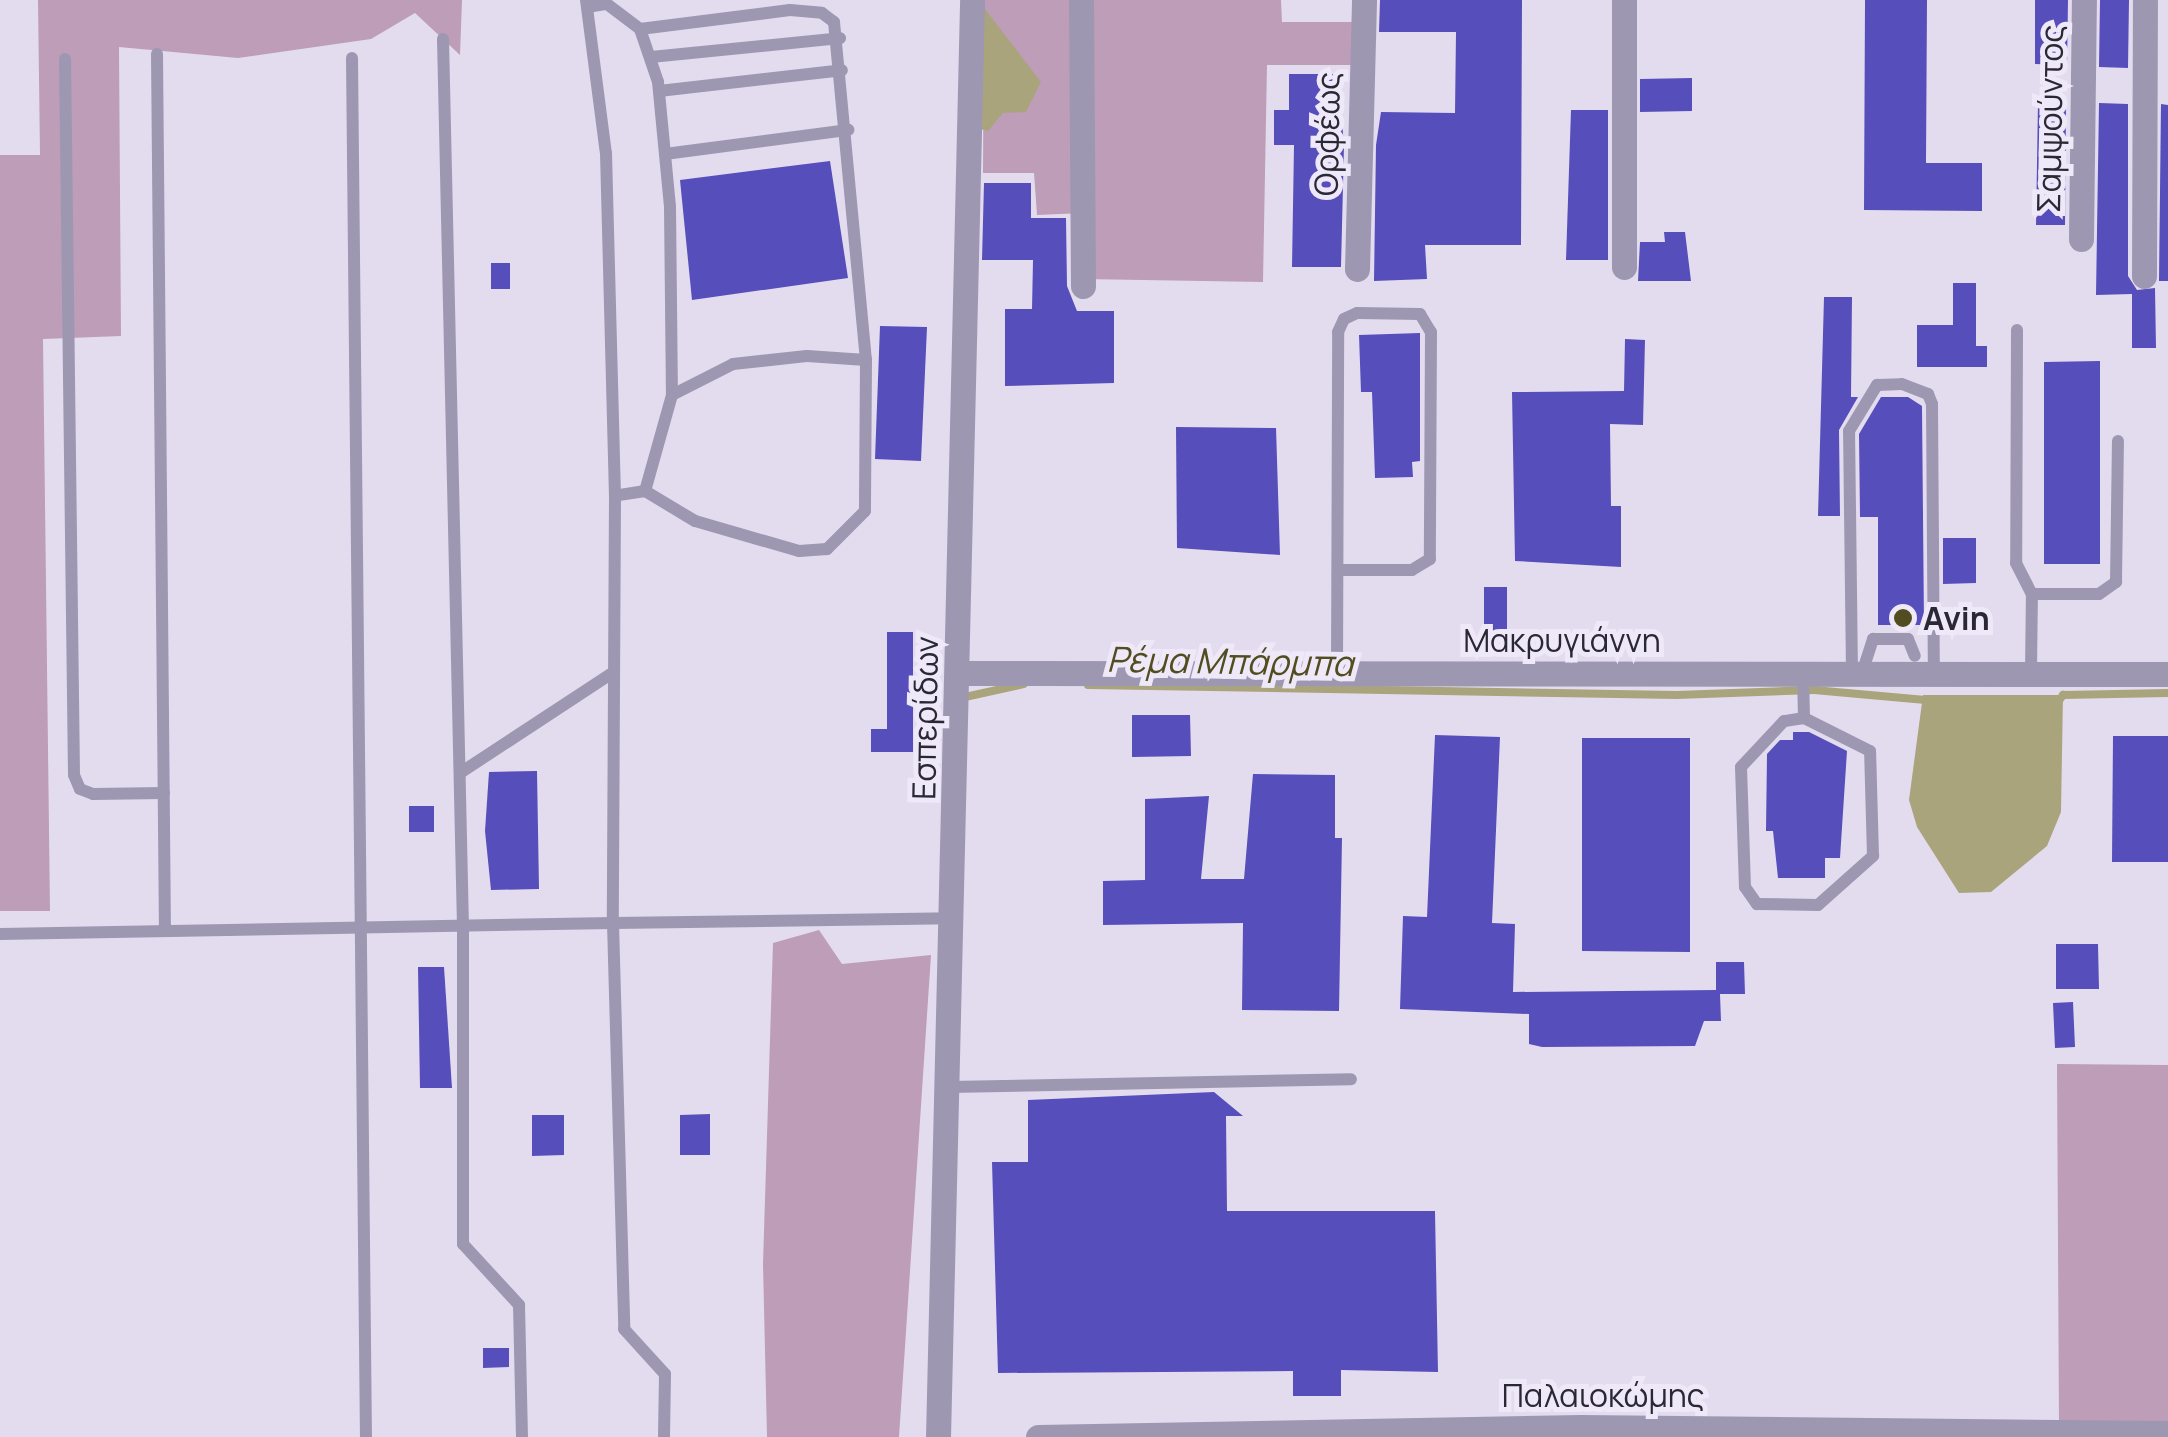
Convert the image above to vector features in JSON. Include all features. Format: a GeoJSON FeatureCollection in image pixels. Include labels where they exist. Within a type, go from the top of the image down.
{"type":"FeatureCollection","features":[{"type":"Feature","properties":{"kind":"street","name":"Εσπερίδων"},"geometry":{"type":"LineString","coordinates":[[938,1437],[950,1087],[972,0]]}},
{"type":"Feature","properties":{"kind":"street"},"geometry":{"type":"LineString","coordinates":[[1081,0],[1082,286]]}},
{"type":"Feature","properties":{"kind":"street","name":"Ορφέως"},"geometry":{"type":"LineString","coordinates":[[1357,269],[1364,0]]}},
{"type":"Feature","properties":{"kind":"street"},"geometry":{"type":"LineString","coordinates":[[1624,0],[1624,266]]}},
{"type":"Feature","properties":{"kind":"street","name":"Σαμψούντος"},"geometry":{"type":"LineString","coordinates":[[2081,238],[2084,0]]}},
{"type":"Feature","properties":{"kind":"street"},"geometry":{"type":"LineString","coordinates":[[2144,276],[2145,0]]}},
{"type":"Feature","properties":{"kind":"street","name":"Μακρυγιάννη"},"geometry":{"type":"LineString","coordinates":[[958,668],[963,673],[1803,674],[1857,673],[1924,663],[2031,671],[2168,674]]}},
{"type":"Feature","properties":{"kind":"street","name":"Παλαιοκώμης"},"geometry":{"type":"LineString","coordinates":[[1038,1437],[2168,1433]]}},
{"type":"Feature","properties":{"kind":"lane"},"geometry":{"type":"LineString","coordinates":[[644,491],[672,395],[665,154],[659,91],[640,30],[607,4],[586,4],[606,152],[615,496],[613,923],[624,1330],[665,1374],[664,1437]]}},
{"type":"Feature","properties":{"kind":"lane"},"geometry":{"type":"LineString","coordinates":[[615,496],[644,491],[695,520],[799,551],[827,549],[865,511],[866,360],[840,38],[828,17],[793,10],[640,30]]}},
{"type":"Feature","properties":{"kind":"lane"},"geometry":{"type":"LineString","coordinates":[[651,57],[840,38]]}},
{"type":"Feature","properties":{"kind":"lane"},"geometry":{"type":"LineString","coordinates":[[443,39],[463,928],[463,1244],[520,1305],[522,1437]]}},
{"type":"Feature","properties":{"kind":"lane"},"geometry":{"type":"LineString","coordinates":[[157,54],[165,932]]}},
{"type":"Feature","properties":{"kind":"lane"},"geometry":{"type":"LineString","coordinates":[[352,58],[366,1437]]}},
{"type":"Feature","properties":{"kind":"lane"},"geometry":{"type":"LineString","coordinates":[[65,60],[74,775],[86,792],[164,794]]}},
{"type":"Feature","properties":{"kind":"lane"},"geometry":{"type":"LineString","coordinates":[[659,91],[842,70]]}},
{"type":"Feature","properties":{"kind":"lane"},"geometry":{"type":"LineString","coordinates":[[665,154],[848,130]]}},
{"type":"Feature","properties":{"kind":"lane"},"geometry":{"type":"LineString","coordinates":[[1337,671],[1340,325],[1357,313],[1420,314],[1431,332],[1430,558],[1412,570],[1339,570]]}},
{"type":"Feature","properties":{"kind":"lane"},"geometry":{"type":"LineString","coordinates":[[2017,330],[2016,563],[2032,594],[2031,671]]}},
{"type":"Feature","properties":{"kind":"lane"},"geometry":{"type":"LineString","coordinates":[[672,395],[732,364],[807,356],[866,360]]}},
{"type":"Feature","properties":{"kind":"lane"},"geometry":{"type":"LineString","coordinates":[[1857,673],[1849,431],[1877,385],[1902,384],[1928,394],[1932,404],[1924,663]]}},
{"type":"Feature","properties":{"kind":"lane"},"geometry":{"type":"LineString","coordinates":[[2032,594],[2099,594],[2116,582],[2118,441]]}},
{"type":"Feature","properties":{"kind":"lane"},"geometry":{"type":"LineString","coordinates":[[460,773],[614,672]]}},
{"type":"Feature","properties":{"kind":"lane"},"geometry":{"type":"LineString","coordinates":[[1803,674],[1804,718]]}},
{"type":"Feature","properties":{"kind":"lane"},"geometry":{"type":"LineString","coordinates":[[1804,718],[1870,751],[1874,856],[1818,905],[1757,904],[1745,888],[1741,767],[1784,722],[1804,718]]}},
{"type":"Feature","properties":{"kind":"lane"},"geometry":{"type":"LineString","coordinates":[[0,934],[360,931],[953,918]]}},
{"type":"Feature","properties":{"kind":"lane"},"geometry":{"type":"LineString","coordinates":[[950,1087],[1351,1079]]}},
{"type":"Feature","properties":{"kind":"shaded area"},"geometry":{"type":"Polygon","coordinates":[[[38,0],[462,0],[460,55],[415,13],[371,39],[238,58],[119,47],[121,336],[43,339],[50,911],[0,911],[0,155],[40,155],[38,0]]]}},
{"type":"Feature","properties":{"kind":"shaded area"},"geometry":{"type":"Polygon","coordinates":[[[978,0],[1041,82],[1026,112],[1003,113],[988,131],[960,124],[978,0]]]}},
{"type":"Feature","properties":{"kind":"shaded area"},"geometry":{"type":"Polygon","coordinates":[[[984,0],[1281,0],[1282,22],[1363,22],[1361,65],[1267,65],[1263,282],[1082,279],[1084,213],[1037,215],[1034,173],[983,173],[984,0]]]}},
{"type":"Feature","properties":{"kind":"shaded area"},"geometry":{"type":"Polygon","coordinates":[[[1923,695],[2063,695],[2061,812],[2047,846],[1991,892],[1959,893],[1917,827],[1909,800],[1923,695]]]}},
{"type":"Feature","properties":{"kind":"shaded area"},"geometry":{"type":"Polygon","coordinates":[[[819,930],[842,964],[931,955],[899,1437],[767,1437],[763,1264],[773,943],[819,930]]]}},
{"type":"Feature","properties":{"kind":"shaded area"},"geometry":{"type":"Polygon","coordinates":[[[2057,1064],[2168,1065],[2168,1427],[2059,1426],[2057,1064]]]}},
{"type":"Feature","properties":{"kind":"building"},"geometry":{"type":"Polygon","coordinates":[[[1380,0],[1522,0],[1521,245],[1425,245],[1427,279],[1374,281],[1376,145],[1381,112],[1455,113],[1456,32],[1379,32],[1380,0]]]}},
{"type":"Feature","properties":{"kind":"building"},"geometry":{"type":"Polygon","coordinates":[[[1865,0],[1927,0],[1926,163],[1982,163],[1982,211],[1864,210],[1865,0]]]}},
{"type":"Feature","properties":{"kind":"building"},"geometry":{"type":"Polygon","coordinates":[[[2035,0],[2068,0],[2067,65],[2035,64],[2035,0]]]}},
{"type":"Feature","properties":{"kind":"building"},"geometry":{"type":"Polygon","coordinates":[[[2100,0],[2129,0],[2128,68],[2099,67],[2100,0]]]}},
{"type":"Feature","properties":{"kind":"building"},"geometry":{"type":"Polygon","coordinates":[[[1289,74],[1333,74],[1333,111],[1341,111],[1344,145],[1341,267],[1292,267],[1294,145],[1274,145],[1274,110],[1289,110],[1289,74]]]}},
{"type":"Feature","properties":{"kind":"building"},"geometry":{"type":"Polygon","coordinates":[[[1692,78],[1692,111],[1640,112],[1640,79],[1692,78]]]}},
{"type":"Feature","properties":{"kind":"building"},"geometry":{"type":"Polygon","coordinates":[[[2038,102],[2066,102],[2065,225],[2036,225],[2038,102]]]}},
{"type":"Feature","properties":{"kind":"building"},"geometry":{"type":"Polygon","coordinates":[[[2099,103],[2128,104],[2128,276],[2137,290],[2155,288],[2156,348],[2132,348],[2132,294],[2096,295],[2099,103]]]}},
{"type":"Feature","properties":{"kind":"building"},"geometry":{"type":"Polygon","coordinates":[[[2161,104],[2168,105],[2168,281],[2159,281],[2161,104]]]}},
{"type":"Feature","properties":{"kind":"building"},"geometry":{"type":"Polygon","coordinates":[[[1571,110],[1608,110],[1608,260],[1566,260],[1571,110]]]}},
{"type":"Feature","properties":{"kind":"building"},"geometry":{"type":"Polygon","coordinates":[[[830,161],[848,278],[692,300],[680,180],[830,161]]]}},
{"type":"Feature","properties":{"kind":"building"},"geometry":{"type":"Polygon","coordinates":[[[984,183],[1031,183],[1031,218],[1066,218],[1067,286],[1077,311],[1114,311],[1114,383],[1005,386],[1005,309],[1032,309],[1033,260],[982,260],[984,183]]]}},
{"type":"Feature","properties":{"kind":"building"},"geometry":{"type":"Polygon","coordinates":[[[1664,232],[1685,232],[1691,281],[1638,281],[1640,242],[1665,242],[1664,232]]]}},
{"type":"Feature","properties":{"kind":"building"},"geometry":{"type":"Polygon","coordinates":[[[491,263],[510,263],[510,289],[491,289],[491,263]]]}},
{"type":"Feature","properties":{"kind":"building"},"geometry":{"type":"Polygon","coordinates":[[[1953,283],[1976,283],[1976,346],[1987,346],[1987,367],[1917,367],[1917,325],[1953,325],[1953,283]]]}},
{"type":"Feature","properties":{"kind":"building"},"geometry":{"type":"Polygon","coordinates":[[[1824,297],[1852,297],[1851,397],[1858,397],[1839,430],[1840,516],[1818,516],[1824,297]]]}},
{"type":"Feature","properties":{"kind":"building"},"geometry":{"type":"Polygon","coordinates":[[[880,326],[927,327],[921,461],[875,459],[880,326]]]}},
{"type":"Feature","properties":{"kind":"building"},"geometry":{"type":"Polygon","coordinates":[[[1420,333],[1420,461],[1412,462],[1413,477],[1375,478],[1372,392],[1361,392],[1359,335],[1420,333]]]}},
{"type":"Feature","properties":{"kind":"building"},"geometry":{"type":"Polygon","coordinates":[[[1625,339],[1645,340],[1643,425],[1610,424],[1611,506],[1621,506],[1621,567],[1515,561],[1512,392],[1624,391],[1625,339]]]}},
{"type":"Feature","properties":{"kind":"building"},"geometry":{"type":"Polygon","coordinates":[[[2100,361],[2100,564],[2044,564],[2044,362],[2100,361]]]}},
{"type":"Feature","properties":{"kind":"building"},"geometry":{"type":"Polygon","coordinates":[[[1881,397],[1908,397],[1922,406],[1924,625],[1878,625],[1878,517],[1860,517],[1859,434],[1881,397]]]}},
{"type":"Feature","properties":{"kind":"building"},"geometry":{"type":"Polygon","coordinates":[[[1176,427],[1276,428],[1280,555],[1177,548],[1176,427]]]}},
{"type":"Feature","properties":{"kind":"building"},"geometry":{"type":"Polygon","coordinates":[[[1943,538],[1976,538],[1976,583],[1943,584],[1943,538]]]}},
{"type":"Feature","properties":{"kind":"building"},"geometry":{"type":"Polygon","coordinates":[[[1484,587],[1507,587],[1507,631],[1484,632],[1484,587]]]}},
{"type":"Feature","properties":{"kind":"building"},"geometry":{"type":"Polygon","coordinates":[[[887,632],[913,632],[913,752],[871,752],[871,729],[887,729],[887,632]]]}},
{"type":"Feature","properties":{"kind":"building"},"geometry":{"type":"Polygon","coordinates":[[[1132,715],[1190,715],[1191,756],[1132,757],[1132,715]]]}},
{"type":"Feature","properties":{"kind":"building"},"geometry":{"type":"Polygon","coordinates":[[[1793,732],[1809,732],[1847,751],[1840,858],[1825,858],[1825,878],[1778,878],[1773,831],[1766,831],[1767,754],[1780,740],[1793,740],[1793,732]]]}},
{"type":"Feature","properties":{"kind":"building"},"geometry":{"type":"Polygon","coordinates":[[[1435,735],[1500,737],[1492,923],[1515,924],[1513,992],[1716,990],[1716,962],[1744,962],[1745,994],[1720,994],[1721,1021],[1704,1021],[1695,1046],[1542,1047],[1529,1044],[1529,1014],[1400,1009],[1403,916],[1427,917],[1435,735]]]}},
{"type":"Feature","properties":{"kind":"building"},"geometry":{"type":"Polygon","coordinates":[[[2113,736],[2168,736],[2168,862],[2112,862],[2113,736]]]}},
{"type":"Feature","properties":{"kind":"building"},"geometry":{"type":"Polygon","coordinates":[[[1582,738],[1690,738],[1690,952],[1582,951],[1582,738]]]}},
{"type":"Feature","properties":{"kind":"building"},"geometry":{"type":"Polygon","coordinates":[[[537,771],[539,889],[491,890],[485,831],[489,772],[537,771]]]}},
{"type":"Feature","properties":{"kind":"building"},"geometry":{"type":"Polygon","coordinates":[[[1253,774],[1335,775],[1335,838],[1342,838],[1339,1011],[1242,1010],[1243,923],[1103,925],[1103,881],[1145,880],[1145,799],[1209,796],[1201,879],[1244,879],[1253,774]]]}},
{"type":"Feature","properties":{"kind":"building"},"geometry":{"type":"Polygon","coordinates":[[[409,806],[434,806],[434,832],[409,832],[409,806]]]}},
{"type":"Feature","properties":{"kind":"building"},"geometry":{"type":"Polygon","coordinates":[[[2056,944],[2098,944],[2099,989],[2056,989],[2056,944]]]}},
{"type":"Feature","properties":{"kind":"building"},"geometry":{"type":"Polygon","coordinates":[[[418,967],[444,967],[452,1088],[420,1088],[418,967]]]}},
{"type":"Feature","properties":{"kind":"building"},"geometry":{"type":"Polygon","coordinates":[[[2073,1002],[2075,1047],[2055,1048],[2053,1003],[2073,1002]]]}},
{"type":"Feature","properties":{"kind":"building"},"geometry":{"type":"Polygon","coordinates":[[[1214,1092],[1243,1116],[1226,1116],[1227,1211],[1435,1211],[1438,1372],[1341,1370],[1341,1396],[1293,1396],[1293,1371],[998,1373],[992,1162],[1028,1162],[1028,1100],[1214,1092]]]}},
{"type":"Feature","properties":{"kind":"building"},"geometry":{"type":"Polygon","coordinates":[[[710,1114],[710,1155],[680,1155],[680,1115],[710,1114]]]}},
{"type":"Feature","properties":{"kind":"building"},"geometry":{"type":"Polygon","coordinates":[[[532,1115],[564,1115],[564,1155],[532,1156],[532,1115]]]}},
{"type":"Feature","properties":{"kind":"building"},"geometry":{"type":"Polygon","coordinates":[[[483,1348],[509,1348],[509,1367],[483,1368],[483,1348]]]}},
{"type":"Feature","properties":{"kind":"waterway","name":"Ρέμα Μπάρμπα"},"geometry":{"type":"LineString","coordinates":[[965,697],[1024,684]]}},
{"type":"Feature","properties":{"kind":"waterway","name":"Ρέμα Μπάρμπα"},"geometry":{"type":"LineString","coordinates":[[1088,685],[1677,695],[1814,690],[1926,700]]}},
{"type":"Feature","properties":{"kind":"waterway","name":"Ρέμα Μπάρμπα"},"geometry":{"type":"LineString","coordinates":[[2058,702],[2063,695],[2168,693]]}},
{"type":"Feature","properties":{"kind":"place","name":"Avin"},"geometry":{"type":"Point","coordinates":[1903,618]}}]}
